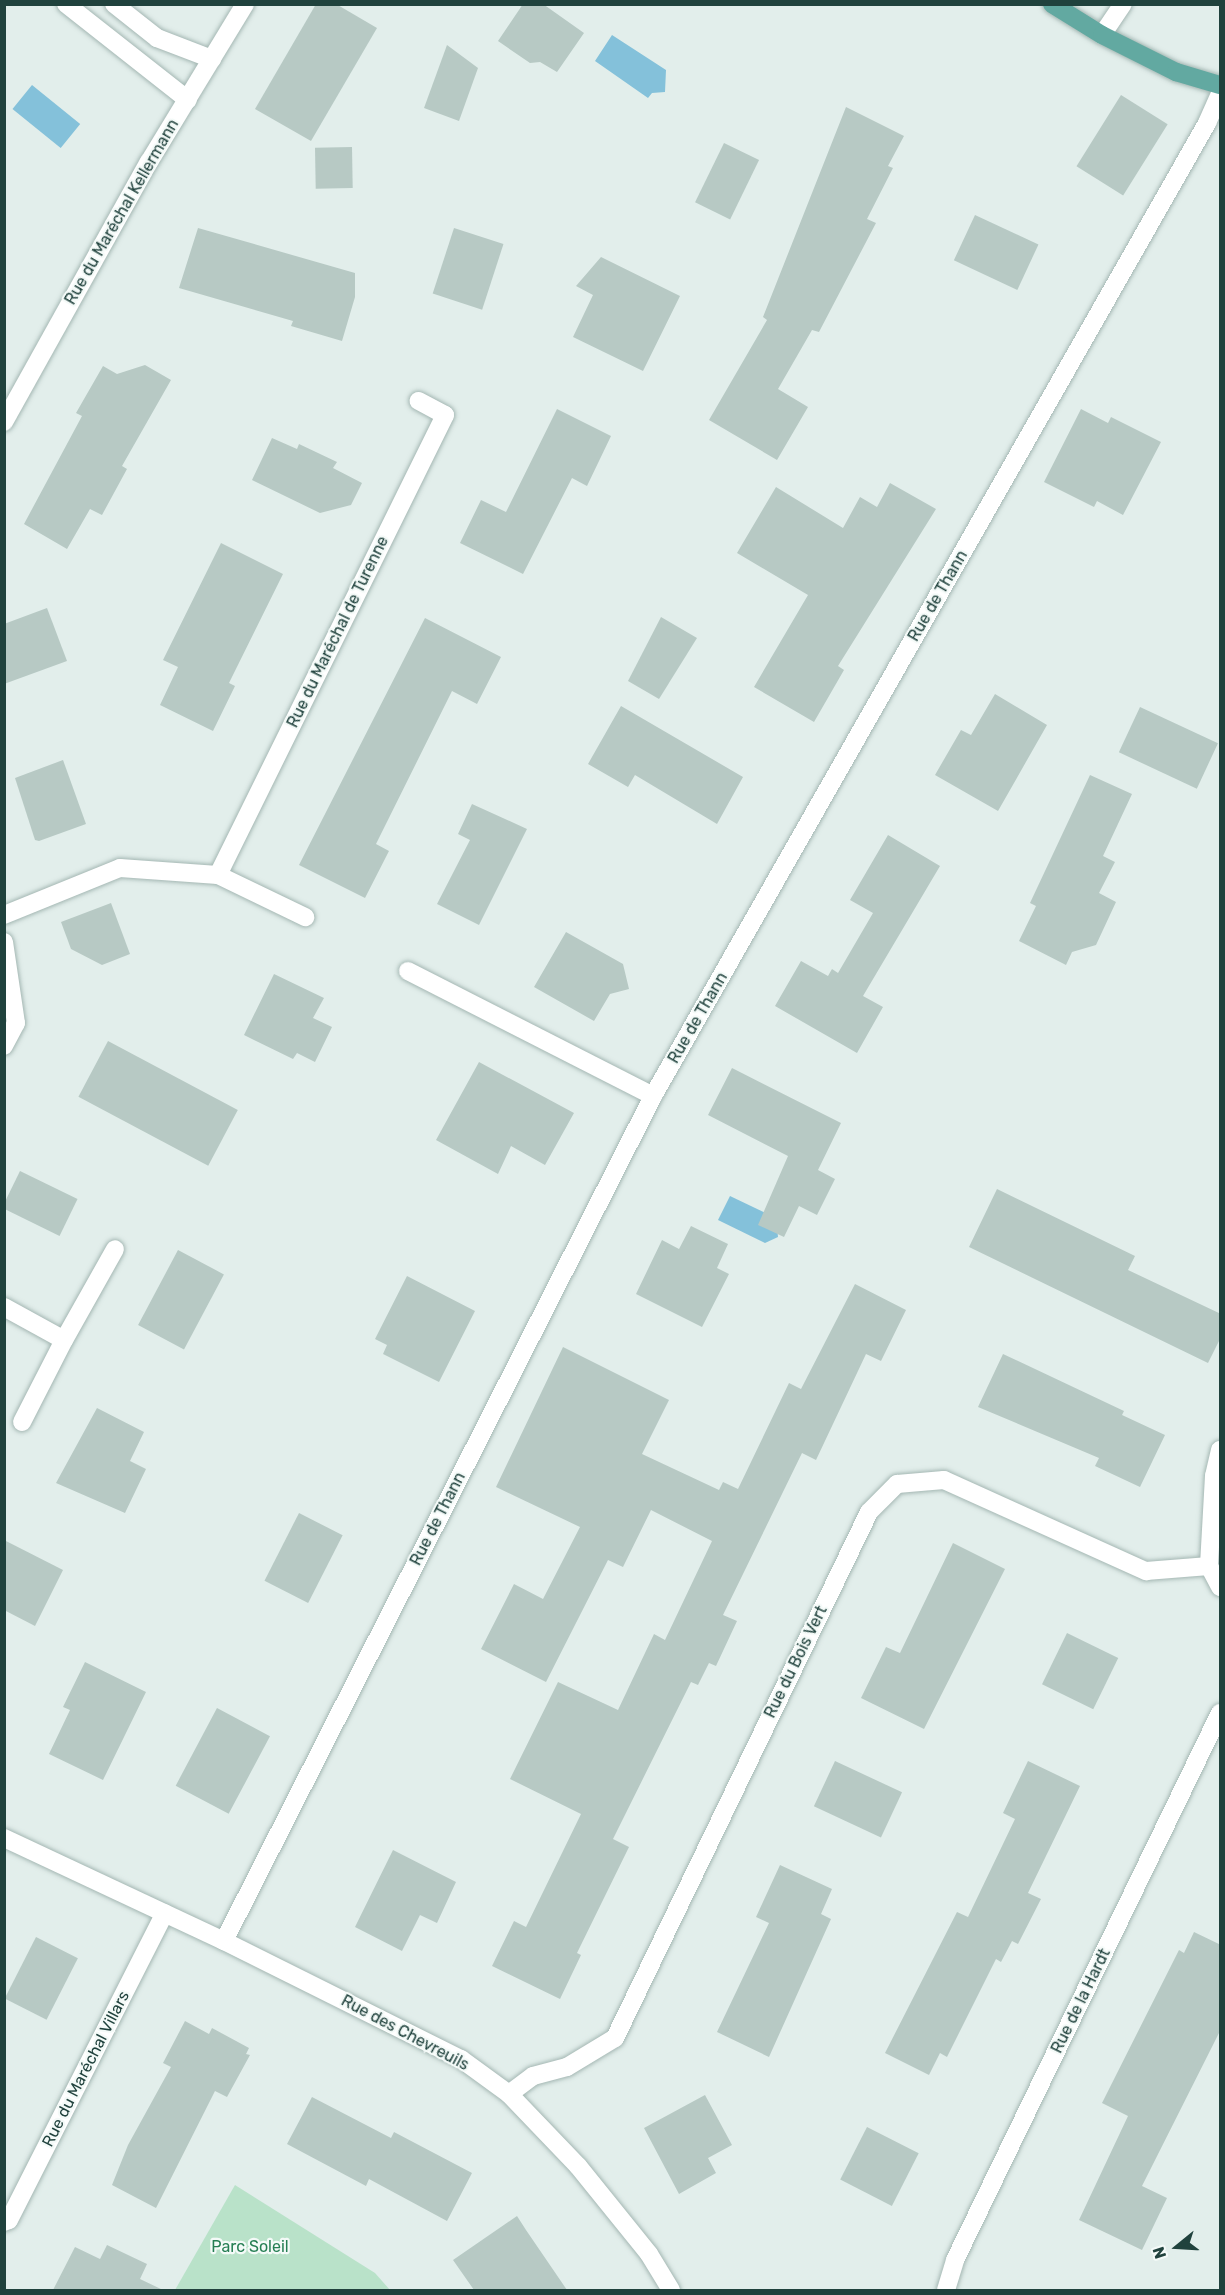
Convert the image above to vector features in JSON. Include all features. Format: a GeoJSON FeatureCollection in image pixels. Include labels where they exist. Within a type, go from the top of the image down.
{"type":"FeatureCollection","features":[{"type":"Feature","properties":{"kind":"main road"},"geometry":{"type":"LineString","coordinates":[[1052,4],[1102,35],[1176,72],[1221,85]]}},
{"type":"Feature","properties":{"kind":"street"},"geometry":{"type":"LineString","coordinates":[[66,4],[188,100]]}},
{"type":"Feature","properties":{"kind":"street"},"geometry":{"type":"LineString","coordinates":[[114,4],[157,38],[212,59]]}},
{"type":"Feature","properties":{"kind":"street","name":"Rue du Maréchal Kellermann"},"geometry":{"type":"LineString","coordinates":[[4,422],[72,297],[245,4]]}},
{"type":"Feature","properties":{"kind":"street"},"geometry":{"type":"LineString","coordinates":[[1102,35],[1124,4]]}},
{"type":"Feature","properties":{"kind":"street","name":"Rue de Thann"},"geometry":{"type":"LineString","coordinates":[[224,1941],[653,1096],[1190,154],[1221,94]]}},
{"type":"Feature","properties":{"kind":"street","name":"Rue du Maréchal de Turenne"},"geometry":{"type":"LineString","coordinates":[[218,875],[445,415],[419,401]]}},
{"type":"Feature","properties":{"kind":"street"},"geometry":{"type":"LineString","coordinates":[[4,915],[120,868],[218,875],[305,917]]}},
{"type":"Feature","properties":{"kind":"street"},"geometry":{"type":"LineString","coordinates":[[4,942],[16,1023],[4,1046]]}},
{"type":"Feature","properties":{"kind":"street"},"geometry":{"type":"LineString","coordinates":[[408,971],[653,1096]]}},
{"type":"Feature","properties":{"kind":"street"},"geometry":{"type":"LineString","coordinates":[[22,1422],[64,1340],[115,1249]]}},
{"type":"Feature","properties":{"kind":"street"},"geometry":{"type":"LineString","coordinates":[[4,1307],[64,1340]]}},
{"type":"Feature","properties":{"kind":"street"},"geometry":{"type":"LineString","coordinates":[[1221,1449],[1214,1476],[1209,1566],[1221,1587]]}},
{"type":"Feature","properties":{"kind":"street","name":"Rue du Bois Vert"},"geometry":{"type":"LineString","coordinates":[[509,2094],[532,2076],[567,2067],[615,2038],[869,1512],[897,1484],[944,1480],[1146,1571],[1209,1566]]}},
{"type":"Feature","properties":{"kind":"street","name":"Rue de la Hardt"},"geometry":{"type":"LineString","coordinates":[[946,2290],[955,2260],[1221,1713]]}},
{"type":"Feature","properties":{"kind":"street","name":"Rue des Chevreuils"},"geometry":{"type":"LineString","coordinates":[[4,1838],[224,1941],[461,2059],[509,2094],[578,2166],[649,2254],[670,2290]]}},
{"type":"Feature","properties":{"kind":"street","name":"Rue du Maréchal Villars"},"geometry":{"type":"LineString","coordinates":[[4,2222],[9,2220],[165,1913]]}},
{"type":"Feature","properties":{"kind":"green space","name":"Parc Soleil"},"geometry":{"type":"Polygon","coordinates":[[[235,2185],[375,2273],[390,2290],[175,2290],[235,2185]]]}},
{"type":"Feature","properties":{"kind":"water"},"geometry":{"type":"Polygon","coordinates":[[[612,35],[666,70],[665,92],[652,93],[648,98],[595,61],[612,35]]]}},
{"type":"Feature","properties":{"kind":"water"},"geometry":{"type":"Polygon","coordinates":[[[32,85],[80,124],[61,148],[12,109],[32,85]]]}},
{"type":"Feature","properties":{"kind":"water"},"geometry":{"type":"Polygon","coordinates":[[[730,1196],[776,1218],[778,1237],[765,1243],[718,1220],[730,1196]]]}},
{"type":"Feature","properties":{"kind":"building"},"geometry":{"type":"Polygon","coordinates":[[[316,4],[336,4],[377,28],[311,141],[255,109],[316,4]]]}},
{"type":"Feature","properties":{"kind":"building"},"geometry":{"type":"Polygon","coordinates":[[[523,4],[543,4],[584,33],[557,72],[540,62],[530,63],[498,41],[523,4]]]}},
{"type":"Feature","properties":{"kind":"building"},"geometry":{"type":"Polygon","coordinates":[[[447,45],[478,68],[459,121],[424,108],[447,45]]]}},
{"type":"Feature","properties":{"kind":"building"},"geometry":{"type":"Polygon","coordinates":[[[1121,95],[1168,124],[1123,195],[1076,166],[1121,95]]]}},
{"type":"Feature","properties":{"kind":"building"},"geometry":{"type":"Polygon","coordinates":[[[846,107],[904,136],[888,166],[893,168],[867,219],[876,223],[819,332],[812,330],[778,389],[808,407],[777,460],[709,420],[767,320],[763,317],[846,107]]]}},
{"type":"Feature","properties":{"kind":"building"},"geometry":{"type":"Polygon","coordinates":[[[724,143],[759,160],[730,219],[695,202],[724,143]]]}},
{"type":"Feature","properties":{"kind":"building"},"geometry":{"type":"Polygon","coordinates":[[[352,147],[353,188],[316,189],[315,148],[352,147]]]}},
{"type":"Feature","properties":{"kind":"building"},"geometry":{"type":"Polygon","coordinates":[[[975,215],[1038,245],[1017,290],[954,260],[975,215]]]}},
{"type":"Feature","properties":{"kind":"building"},"geometry":{"type":"Polygon","coordinates":[[[198,228],[355,273],[355,297],[342,341],[291,326],[293,321],[179,288],[198,228]]]}},
{"type":"Feature","properties":{"kind":"building"},"geometry":{"type":"Polygon","coordinates":[[[454,228],[503,244],[482,310],[433,294],[454,228]]]}},
{"type":"Feature","properties":{"kind":"building"},"geometry":{"type":"Polygon","coordinates":[[[601,257],[680,296],[643,371],[573,337],[593,295],[576,286],[601,257]]]}},
{"type":"Feature","properties":{"kind":"building"},"geometry":{"type":"Polygon","coordinates":[[[145,365],[171,380],[122,466],[127,469],[102,515],[90,509],[67,549],[24,524],[82,416],[76,413],[103,366],[117,374],[145,365]]]}},
{"type":"Feature","properties":{"kind":"building"},"geometry":{"type":"Polygon","coordinates":[[[557,409],[611,436],[587,486],[572,478],[523,574],[460,543],[481,500],[506,512],[557,409]]]}},
{"type":"Feature","properties":{"kind":"building"},"geometry":{"type":"Polygon","coordinates":[[[1081,409],[1108,423],[1111,417],[1161,442],[1123,515],[1097,501],[1094,507],[1044,482],[1081,409]]]}},
{"type":"Feature","properties":{"kind":"building"},"geometry":{"type":"Polygon","coordinates":[[[272,438],[297,449],[299,444],[337,462],[333,468],[362,483],[351,505],[320,513],[252,480],[272,438]]]}},
{"type":"Feature","properties":{"kind":"building"},"geometry":{"type":"Polygon","coordinates":[[[890,483],[936,509],[838,666],[844,670],[814,722],[754,687],[808,595],[737,553],[776,487],[843,528],[860,497],[877,507],[890,483]]]}},
{"type":"Feature","properties":{"kind":"building"},"geometry":{"type":"Polygon","coordinates":[[[221,543],[283,574],[229,683],[235,686],[213,731],[160,705],[178,667],[163,660],[221,543]]]}},
{"type":"Feature","properties":{"kind":"building"},"geometry":{"type":"Polygon","coordinates":[[[47,608],[67,661],[4,684],[4,624],[47,608]]]}},
{"type":"Feature","properties":{"kind":"building"},"geometry":{"type":"Polygon","coordinates":[[[661,617],[697,638],[659,699],[628,681],[661,617]]]}},
{"type":"Feature","properties":{"kind":"building"},"geometry":{"type":"Polygon","coordinates":[[[425,618],[501,657],[477,704],[452,691],[376,844],[389,851],[365,898],[299,865],[425,618]]]}},
{"type":"Feature","properties":{"kind":"building"},"geometry":{"type":"Polygon","coordinates":[[[995,694],[1047,725],[998,811],[935,775],[961,730],[971,735],[995,694]]]}},
{"type":"Feature","properties":{"kind":"building"},"geometry":{"type":"Polygon","coordinates":[[[621,706],[743,777],[717,824],[635,775],[628,787],[588,764],[621,706]]]}},
{"type":"Feature","properties":{"kind":"building"},"geometry":{"type":"Polygon","coordinates":[[[1140,707],[1218,743],[1197,789],[1119,752],[1140,707]]]}},
{"type":"Feature","properties":{"kind":"building"},"geometry":{"type":"Polygon","coordinates":[[[63,760],[86,824],[39,841],[35,840],[15,778],[63,760]]]}},
{"type":"Feature","properties":{"kind":"building"},"geometry":{"type":"Polygon","coordinates":[[[1090,775],[1132,794],[1103,856],[1115,862],[1099,893],[1116,902],[1096,945],[1072,952],[1066,965],[1019,941],[1036,906],[1030,903],[1090,775]]]}},
{"type":"Feature","properties":{"kind":"building"},"geometry":{"type":"Polygon","coordinates":[[[472,804],[527,829],[479,925],[437,904],[470,840],[458,834],[472,804]]]}},
{"type":"Feature","properties":{"kind":"building"},"geometry":{"type":"Polygon","coordinates":[[[888,835],[940,866],[863,996],[883,1007],[857,1053],[775,1006],[801,961],[828,976],[832,969],[838,973],[873,913],[850,900],[888,835]]]}},
{"type":"Feature","properties":{"kind":"building"},"geometry":{"type":"Polygon","coordinates":[[[111,903],[130,954],[102,965],[71,949],[61,922],[111,903]]]}},
{"type":"Feature","properties":{"kind":"building"},"geometry":{"type":"Polygon","coordinates":[[[566,932],[623,964],[629,989],[610,994],[594,1021],[534,987],[566,932]]]}},
{"type":"Feature","properties":{"kind":"building"},"geometry":{"type":"Polygon","coordinates":[[[274,974],[324,998],[313,1018],[332,1027],[315,1062],[297,1053],[293,1059],[244,1035],[274,974]]]}},
{"type":"Feature","properties":{"kind":"building"},"geometry":{"type":"Polygon","coordinates":[[[108,1041],[238,1110],[208,1166],[78,1097],[108,1041]]]}},
{"type":"Feature","properties":{"kind":"building"},"geometry":{"type":"Polygon","coordinates":[[[479,1062],[574,1113],[545,1165],[511,1146],[498,1174],[436,1140],[479,1062]]]}},
{"type":"Feature","properties":{"kind":"building"},"geometry":{"type":"Polygon","coordinates":[[[732,1068],[841,1123],[818,1170],[835,1179],[817,1215],[799,1206],[784,1237],[758,1225],[788,1156],[708,1115],[732,1068]]]}},
{"type":"Feature","properties":{"kind":"building"},"geometry":{"type":"Polygon","coordinates":[[[20,1171],[78,1199],[60,1236],[4,1209],[4,1204],[20,1171]]]}},
{"type":"Feature","properties":{"kind":"building"},"geometry":{"type":"Polygon","coordinates":[[[997,1189],[1135,1256],[1128,1270],[1221,1314],[1221,1337],[1208,1363],[969,1247],[997,1189]]]}},
{"type":"Feature","properties":{"kind":"building"},"geometry":{"type":"Polygon","coordinates":[[[691,1226],[728,1244],[717,1268],[729,1274],[702,1327],[636,1294],[662,1240],[679,1249],[691,1226]]]}},
{"type":"Feature","properties":{"kind":"building"},"geometry":{"type":"Polygon","coordinates":[[[178,1250],[224,1274],[184,1349],[138,1325],[178,1250]]]}},
{"type":"Feature","properties":{"kind":"building"},"geometry":{"type":"Polygon","coordinates":[[[407,1276],[475,1311],[439,1382],[383,1354],[387,1345],[375,1339],[407,1276]]]}},
{"type":"Feature","properties":{"kind":"building"},"geometry":{"type":"Polygon","coordinates":[[[855,1284],[906,1310],[881,1361],[866,1354],[816,1460],[802,1453],[723,1615],[737,1621],[716,1666],[709,1663],[698,1685],[691,1682],[613,1839],[629,1847],[577,1953],[581,1955],[560,1999],[492,1966],[514,1921],[526,1927],[581,1814],[510,1779],[558,1682],[618,1710],[654,1634],[665,1640],[712,1541],[651,1510],[623,1567],[608,1560],[546,1682],[481,1649],[514,1584],[543,1599],[580,1527],[496,1487],[563,1347],[669,1400],[642,1454],[719,1490],[723,1482],[738,1489],[789,1383],[801,1389],[855,1284]]]}},
{"type":"Feature","properties":{"kind":"building"},"geometry":{"type":"Polygon","coordinates":[[[1003,1354],[1124,1411],[1122,1415],[1165,1435],[1140,1487],[1095,1466],[1099,1458],[978,1407],[1003,1354]]]}},
{"type":"Feature","properties":{"kind":"building"},"geometry":{"type":"Polygon","coordinates":[[[97,1408],[144,1432],[130,1461],[146,1469],[125,1513],[56,1483],[97,1408]]]}},
{"type":"Feature","properties":{"kind":"building"},"geometry":{"type":"Polygon","coordinates":[[[299,1513],[343,1535],[308,1603],[264,1581],[299,1513]]]}},
{"type":"Feature","properties":{"kind":"building"},"geometry":{"type":"Polygon","coordinates":[[[4,1540],[63,1570],[35,1626],[4,1610],[4,1540]]]}},
{"type":"Feature","properties":{"kind":"building"},"geometry":{"type":"Polygon","coordinates":[[[953,1543],[1005,1569],[924,1729],[861,1698],[886,1647],[900,1653],[953,1543]]]}},
{"type":"Feature","properties":{"kind":"building"},"geometry":{"type":"Polygon","coordinates":[[[1067,1633],[1118,1658],[1093,1709],[1042,1684],[1067,1633]]]}},
{"type":"Feature","properties":{"kind":"building"},"geometry":{"type":"Polygon","coordinates":[[[85,1662],[146,1692],[103,1780],[49,1754],[70,1710],[63,1707],[85,1662]]]}},
{"type":"Feature","properties":{"kind":"building"},"geometry":{"type":"Polygon","coordinates":[[[217,1708],[270,1736],[229,1814],[176,1786],[217,1708]]]}},
{"type":"Feature","properties":{"kind":"building"},"geometry":{"type":"Polygon","coordinates":[[[835,1761],[902,1792],[881,1838],[814,1806],[835,1761]]]}},
{"type":"Feature","properties":{"kind":"building"},"geometry":{"type":"Polygon","coordinates":[[[1028,1761],[1080,1786],[1028,1893],[1041,1899],[1018,1944],[1012,1941],[1001,1962],[996,1959],[947,2057],[940,2053],[929,2075],[885,2053],[957,1912],[968,1917],[1015,1819],[1003,1813],[1028,1761]]]}},
{"type":"Feature","properties":{"kind":"building"},"geometry":{"type":"Polygon","coordinates":[[[393,1850],[456,1882],[437,1923],[420,1915],[402,1951],[355,1927],[393,1850]]]}},
{"type":"Feature","properties":{"kind":"building"},"geometry":{"type":"Polygon","coordinates":[[[780,1865],[832,1889],[821,1914],[831,1919],[769,2057],[717,2032],[769,1923],[756,1917],[780,1865]]]}},
{"type":"Feature","properties":{"kind":"building"},"geometry":{"type":"Polygon","coordinates":[[[1194,1932],[1221,1945],[1221,2029],[1142,2186],[1167,2198],[1142,2250],[1079,2220],[1128,2116],[1102,2103],[1179,1950],[1184,1953],[1194,1932]]]}},
{"type":"Feature","properties":{"kind":"building"},"geometry":{"type":"Polygon","coordinates":[[[36,1937],[78,1958],[47,2020],[5,1998],[36,1937]]]}},
{"type":"Feature","properties":{"kind":"building"},"geometry":{"type":"Polygon","coordinates":[[[185,2021],[209,2034],[212,2028],[249,2048],[246,2054],[250,2055],[227,2097],[215,2091],[156,2208],[112,2185],[128,2145],[171,2067],[163,2063],[185,2021]]]}},
{"type":"Feature","properties":{"kind":"building"},"geometry":{"type":"Polygon","coordinates":[[[705,2095],[732,2145],[708,2158],[716,2173],[679,2194],[644,2128],[705,2095]]]}},
{"type":"Feature","properties":{"kind":"building"},"geometry":{"type":"Polygon","coordinates":[[[312,2097],[391,2138],[394,2132],[472,2173],[447,2221],[369,2179],[366,2186],[287,2144],[312,2097]]]}},
{"type":"Feature","properties":{"kind":"building"},"geometry":{"type":"Polygon","coordinates":[[[867,2127],[919,2153],[892,2206],[840,2180],[867,2127]]]}},
{"type":"Feature","properties":{"kind":"building"},"geometry":{"type":"Polygon","coordinates":[[[517,2216],[567,2290],[474,2290],[453,2260],[517,2216]]]}},
{"type":"Feature","properties":{"kind":"building"},"geometry":{"type":"Polygon","coordinates":[[[107,2245],[147,2264],[140,2279],[163,2290],[53,2290],[75,2247],[100,2259],[107,2245]]]}}]}
